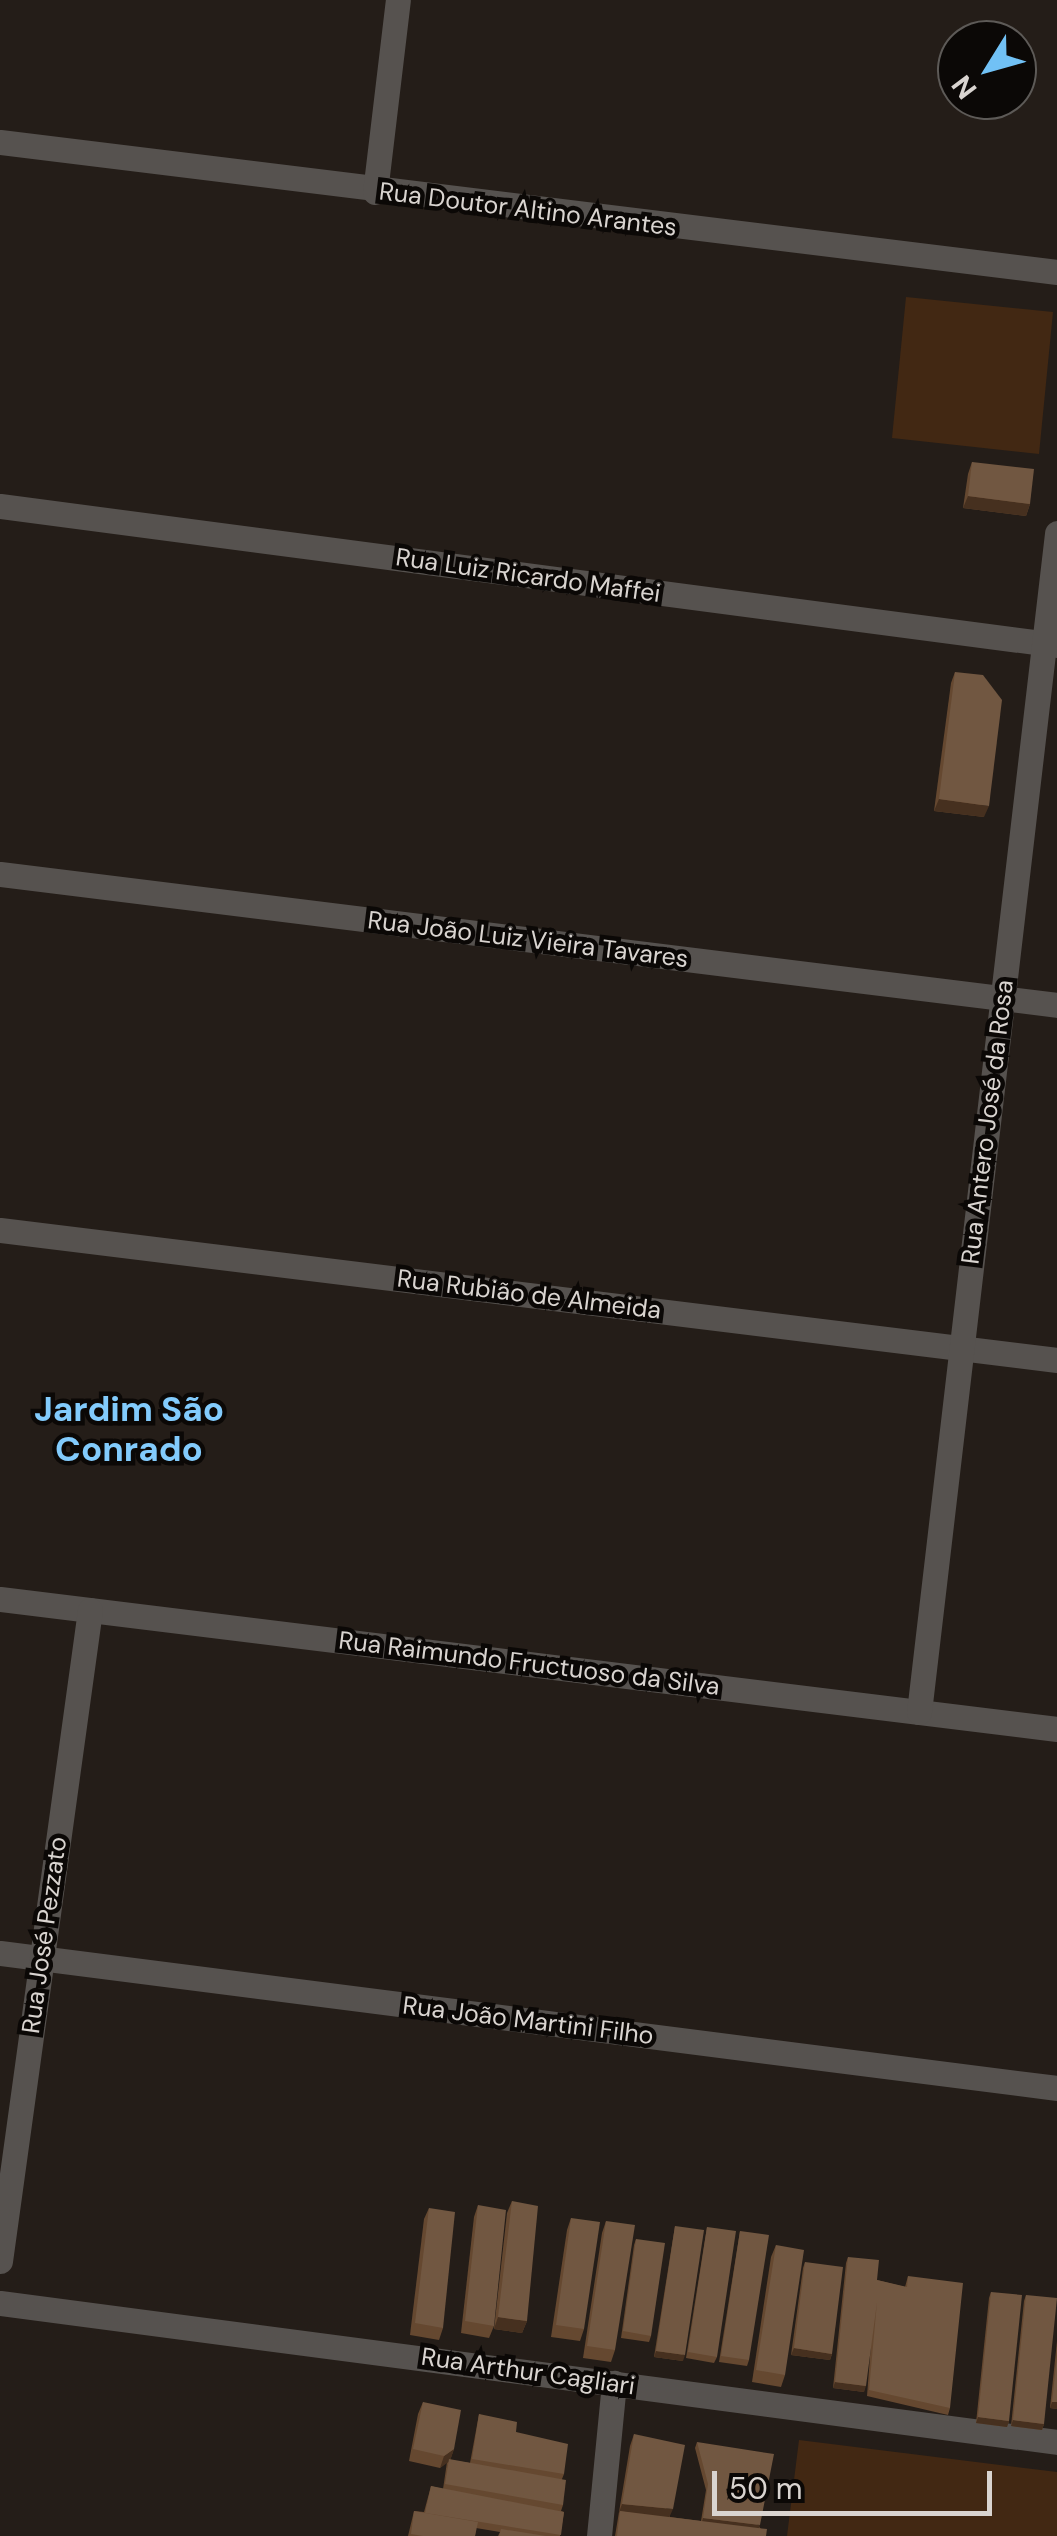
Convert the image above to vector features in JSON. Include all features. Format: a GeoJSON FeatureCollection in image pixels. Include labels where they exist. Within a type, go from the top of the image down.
{"type":"FeatureCollection","features":[{"type":"Feature","properties":{"kind":"street"},"geometry":{"type":"LineString","coordinates":[[375,192],[398,0]]}},
{"type":"Feature","properties":{"kind":"street","name":"Rua Doutor Altino Arantes"},"geometry":{"type":"LineString","coordinates":[[0,142],[375,192],[1057,272]]}},
{"type":"Feature","properties":{"kind":"street","name":"Rua Luiz Ricardo Maffei"},"geometry":{"type":"LineString","coordinates":[[0,506],[1050,644]]}},
{"type":"Feature","properties":{"kind":"street","name":"Rua Antero José da Rosa"},"geometry":{"type":"LineString","coordinates":[[919,1712],[1002,998],[1050,644],[1057,532]]}},
{"type":"Feature","properties":{"kind":"street","name":"Rua João Luiz Vieira Tavares"},"geometry":{"type":"LineString","coordinates":[[0,874],[1057,1005]]}},
{"type":"Feature","properties":{"kind":"street","name":"Rua Rubião de Almeida"},"geometry":{"type":"LineString","coordinates":[[0,1230],[1057,1360]]}},
{"type":"Feature","properties":{"kind":"street","name":"Rua Raimundo Fructuoso da Silva"},"geometry":{"type":"LineString","coordinates":[[0,1599],[1057,1729]]}},
{"type":"Feature","properties":{"kind":"street","name":"Rua José Pezzato"},"geometry":{"type":"LineString","coordinates":[[0,2261],[90,1610]]}},
{"type":"Feature","properties":{"kind":"street","name":"Rua João Martini Filho"},"geometry":{"type":"LineString","coordinates":[[0,1953],[1057,2088]]}},
{"type":"Feature","properties":{"kind":"street","name":"Rua Arthur Cagliari"},"geometry":{"type":"LineString","coordinates":[[0,2302],[1057,2442]]}},
{"type":"Feature","properties":{"kind":"street"},"geometry":{"type":"LineString","coordinates":[[599,2536],[614,2384]]}},
{"type":"Feature","properties":{"kind":"shaded area"},"geometry":{"type":"Polygon","coordinates":[[[906,297],[1053,312],[1039,454],[892,438],[906,297]]]}},
{"type":"Feature","properties":{"kind":"shaded area"},"geometry":{"type":"Polygon","coordinates":[[[799,2440],[1057,2472],[1057,2536],[787,2536],[799,2440]]]}},
{"type":"Feature","properties":{"kind":"building"},"geometry":{"type":"Polygon","coordinates":[[[972,462],[1034,469],[1030,504],[968,496],[972,462]]]}},
{"type":"Feature","properties":{"kind":"building"},"geometry":{"type":"Polygon","coordinates":[[[955,672],[983,675],[1002,700],[989,806],[939,799],[955,672]]]}},
{"type":"Feature","properties":{"kind":"building"},"geometry":{"type":"Polygon","coordinates":[[[512,2201],[538,2206],[527,2321],[498,2317],[512,2201]]]}},
{"type":"Feature","properties":{"kind":"building"},"geometry":{"type":"Polygon","coordinates":[[[478,2205],[506,2210],[494,2326],[465,2321],[478,2205]]]}},
{"type":"Feature","properties":{"kind":"building"},"geometry":{"type":"Polygon","coordinates":[[[429,2208],[455,2212],[443,2328],[415,2323],[429,2208]]]}},
{"type":"Feature","properties":{"kind":"building"},"geometry":{"type":"Polygon","coordinates":[[[571,2218],[600,2222],[584,2329],[556,2325],[571,2218]]]}},
{"type":"Feature","properties":{"kind":"building"},"geometry":{"type":"Polygon","coordinates":[[[606,2221],[635,2225],[615,2350],[587,2346],[606,2221]]]}},
{"type":"Feature","properties":{"kind":"building"},"geometry":{"type":"Polygon","coordinates":[[[675,2226],[704,2230],[685,2355],[656,2351],[675,2226]]]}},
{"type":"Feature","properties":{"kind":"building"},"geometry":{"type":"Polygon","coordinates":[[[707,2227],[736,2231],[717,2357],[688,2352],[707,2227]]]}},
{"type":"Feature","properties":{"kind":"building"},"geometry":{"type":"Polygon","coordinates":[[[740,2231],[769,2235],[749,2360],[721,2356],[740,2231]]]}},
{"type":"Feature","properties":{"kind":"building"},"geometry":{"type":"Polygon","coordinates":[[[636,2239],[665,2243],[651,2336],[623,2331],[636,2239]]]}},
{"type":"Feature","properties":{"kind":"building"},"geometry":{"type":"Polygon","coordinates":[[[776,2245],[804,2250],[785,2375],[756,2370],[776,2245]]]}},
{"type":"Feature","properties":{"kind":"building"},"geometry":{"type":"Polygon","coordinates":[[[848,2257],[879,2260],[877,2280],[907,2287],[908,2276],[963,2283],[950,2408],[869,2390],[877,2302],[866,2386],[835,2382],[848,2257]]]}},
{"type":"Feature","properties":{"kind":"building"},"geometry":{"type":"Polygon","coordinates":[[[805,2262],[843,2267],[832,2354],[794,2348],[805,2262]]]}},
{"type":"Feature","properties":{"kind":"building"},"geometry":{"type":"Polygon","coordinates":[[[991,2292],[1022,2295],[1009,2421],[978,2417],[991,2292]]]}},
{"type":"Feature","properties":{"kind":"building"},"geometry":{"type":"Polygon","coordinates":[[[1026,2295],[1057,2298],[1044,2424],[1013,2420],[1026,2295]]]}},
{"type":"Feature","properties":{"kind":"building"},"geometry":{"type":"Polygon","coordinates":[[[1057,2356],[1057,2402],[1052,2402],[1057,2356]]]}},
{"type":"Feature","properties":{"kind":"building"},"geometry":{"type":"Polygon","coordinates":[[[423,2402],[461,2410],[454,2449],[444,2456],[413,2449],[423,2402]]]}},
{"type":"Feature","properties":{"kind":"building"},"geometry":{"type":"Polygon","coordinates":[[[479,2414],[517,2422],[516,2432],[568,2444],[564,2474],[472,2459],[479,2414]]]}},
{"type":"Feature","properties":{"kind":"building"},"geometry":{"type":"Polygon","coordinates":[[[634,2434],[685,2445],[673,2509],[622,2504],[634,2434]]]}},
{"type":"Feature","properties":{"kind":"building"},"geometry":{"type":"Polygon","coordinates":[[[697,2442],[774,2454],[760,2525],[703,2518],[708,2484],[697,2442]]]}},
{"type":"Feature","properties":{"kind":"building"},"geometry":{"type":"Polygon","coordinates":[[[449,2459],[566,2480],[563,2505],[445,2484],[449,2459]]]}},
{"type":"Feature","properties":{"kind":"building"},"geometry":{"type":"Polygon","coordinates":[[[431,2486],[564,2512],[561,2535],[425,2513],[431,2486]]]}},
{"type":"Feature","properties":{"kind":"building"},"geometry":{"type":"Polygon","coordinates":[[[414,2511],[478,2522],[475,2536],[411,2534],[414,2511]]]}},
{"type":"Feature","properties":{"kind":"building"},"geometry":{"type":"Polygon","coordinates":[[[620,2511],[767,2529],[766,2536],[617,2536],[620,2511]]]}},
{"type":"Feature","properties":{"kind":"building"},"geometry":{"type":"Polygon","coordinates":[[[501,2529],[546,2536],[499,2536],[501,2529]]]}},
{"type":"Feature","properties":{"kind":"district","name":"Jardim São Conrado"},"geometry":{"type":"Point","coordinates":[129,1429]}}]}
